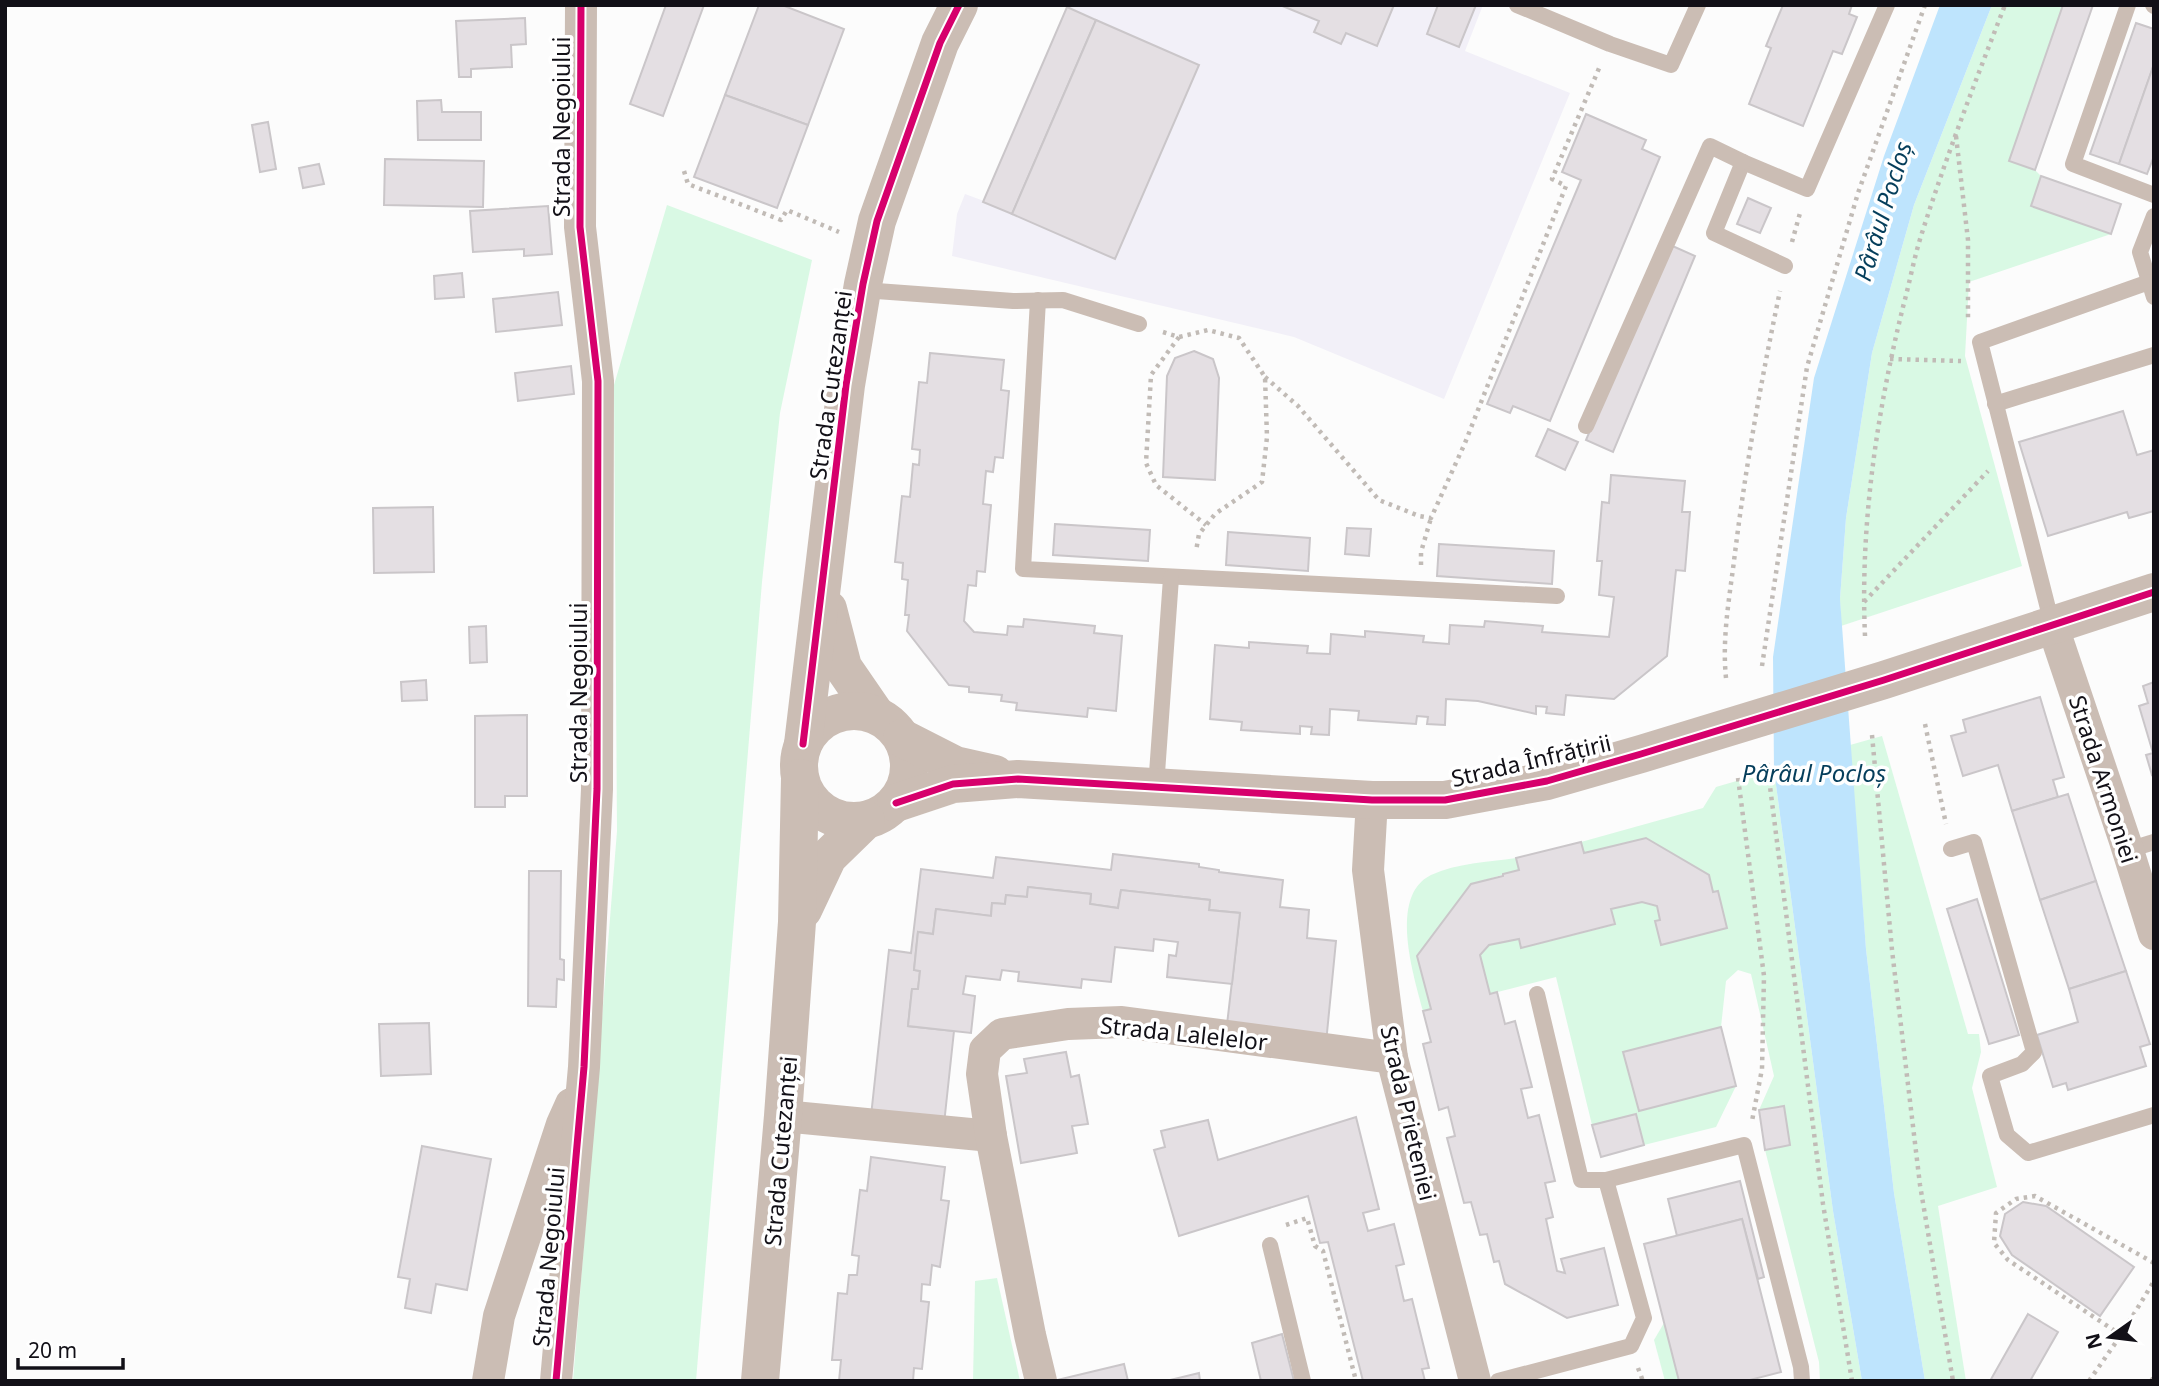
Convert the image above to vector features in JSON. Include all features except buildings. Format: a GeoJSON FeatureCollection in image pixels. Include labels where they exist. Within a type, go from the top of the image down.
{"type":"FeatureCollection","features":[{"type":"Feature","properties":{"kind":"street","name":"Strada Negoiului"},"geometry":{"type":"LineString","coordinates":[[556,1381],[584,1073],[597,789],[598,381],[580,227],[581,5]]}},
{"type":"Feature","properties":{"kind":"street","name":"Strada Cutezanței"},"geometry":{"type":"LineString","coordinates":[[760,1381],[797,922],[802,761],[846,385],[877,220],[940,43],[959,5]]}},
{"type":"Feature","properties":{"kind":"street","name":"Strada Cutezanței"},"geometry":{"type":"LineString","coordinates":[[823,586],[842,667],[889,727]]}},
{"type":"Feature","properties":{"kind":"street"},"geometry":{"type":"LineString","coordinates":[[823,586],[805,634],[784,760],[772,994],[783,1116],[991,1136]]}},
{"type":"Feature","properties":{"kind":"street","name":"Strada Înfrățirii"},"geometry":{"type":"LineString","coordinates":[[881,811],[953,784],[1018,779],[1372,800],[1446,800],[1547,782],[1867,685],[2154,592]]}},
{"type":"Feature","properties":{"kind":"street","name":"Strada Armoniei"},"geometry":{"type":"LineString","coordinates":[[2052,624],[2141,846],[2154,934]]}},
{"type":"Feature","properties":{"kind":"street"},"geometry":{"type":"LineString","coordinates":[[859,711],[889,727],[908,754],[909,772],[905,788],[881,811],[849,821],[832,817],[817,807],[807,794],[802,761],[813,729],[826,718],[842,712],[859,711]]}},
{"type":"Feature","properties":{"kind":"street","name":"Strada Înfrățirii"},"geometry":{"type":"LineString","coordinates":[[889,727],[955,765],[1018,779]]}},
{"type":"Feature","properties":{"kind":"street","name":"Strada Prieteniei"},"geometry":{"type":"LineString","coordinates":[[1372,800],[1368,870],[1392,1059],[1475,1381]]}},
{"type":"Feature","properties":{"kind":"street","name":"Strada Cutezanței"},"geometry":{"type":"LineString","coordinates":[[797,922],[828,857],[881,811]]}},
{"type":"Feature","properties":{"kind":"street","name":"Strada Lalelelor"},"geometry":{"type":"LineString","coordinates":[[1041,1381],[991,1136],[982,1074],[985,1050],[1002,1034],[1068,1024],[1122,1022],[1392,1059]]}},
{"type":"Feature","properties":{"kind":"street","name":"Strada Negoiului"},"geometry":{"type":"LineString","coordinates":[[488,1381],[499,1316],[562,1124],[584,1073]]}},
{"type":"Feature","properties":{"kind":"lane"},"geometry":{"type":"LineString","coordinates":[[1517,5],[1610,44],[1671,65],[1698,5]]}},
{"type":"Feature","properties":{"kind":"lane"},"geometry":{"type":"LineString","coordinates":[[1586,426],[1710,146],[1807,189],[1887,5]]}},
{"type":"Feature","properties":{"kind":"lane"},"geometry":{"type":"LineString","coordinates":[[2128,5],[2073,164],[2154,195]]}},
{"type":"Feature","properties":{"kind":"lane"},"geometry":{"type":"LineString","coordinates":[[1743,162],[1714,233],[1785,267]]}},
{"type":"Feature","properties":{"kind":"lane"},"geometry":{"type":"LineString","coordinates":[[2052,624],[1980,342],[2151,289],[2140,252],[2154,216]]}},
{"type":"Feature","properties":{"kind":"lane"},"geometry":{"type":"LineString","coordinates":[[863,290],[1013,301],[1063,300],[1139,324]]}},
{"type":"Feature","properties":{"kind":"lane"},"geometry":{"type":"LineString","coordinates":[[1038,300],[1023,569],[1557,596]]}},
{"type":"Feature","properties":{"kind":"lane"},"geometry":{"type":"LineString","coordinates":[[1996,404],[2154,355]]}},
{"type":"Feature","properties":{"kind":"lane"},"geometry":{"type":"LineString","coordinates":[[1156,787],[1171,578]]}},
{"type":"Feature","properties":{"kind":"lane"},"geometry":{"type":"LineString","coordinates":[[1951,849],[1974,842],[2034,1052],[2022,1064],[1990,1076],[2007,1135],[2028,1153],[2154,1115]]}},
{"type":"Feature","properties":{"kind":"lane"},"geometry":{"type":"LineString","coordinates":[[1537,994],[1581,1180],[1606,1180],[1744,1145],[1801,1367],[1801,1381]]}},
{"type":"Feature","properties":{"kind":"lane"},"geometry":{"type":"LineString","coordinates":[[1497,1381],[1631,1346],[1644,1318],[1606,1180]]}},
{"type":"Feature","properties":{"kind":"lane"},"geometry":{"type":"LineString","coordinates":[[1270,1245],[1303,1381]]}},
{"type":"Feature","properties":{"kind":"path"},"geometry":{"type":"LineString","coordinates":[[1762,666],[1807,367],[1858,192],[1925,5]]}},
{"type":"Feature","properties":{"kind":"path"},"geometry":{"type":"LineString","coordinates":[[1865,636],[1864,603],[1870,488],[1890,359],[1920,239],[1956,132],[2005,5]]}},
{"type":"Feature","properties":{"kind":"path"},"geometry":{"type":"LineString","coordinates":[[1421,590],[1421,552],[1431,518],[1465,443],[1566,186],[1552,178],[1610,44]]}},
{"type":"Feature","properties":{"kind":"path"},"geometry":{"type":"LineString","coordinates":[[1956,132],[1968,240],[1968,321]]}},
{"type":"Feature","properties":{"kind":"path"},"geometry":{"type":"LineString","coordinates":[[684,171],[688,184],[781,220],[787,211],[842,233]]}},
{"type":"Feature","properties":{"kind":"path"},"geometry":{"type":"LineString","coordinates":[[1726,678],[1723,652],[1752,431],[1785,267],[1807,189]]}},
{"type":"Feature","properties":{"kind":"path"},"geometry":{"type":"LineString","coordinates":[[1139,324],[1179,337],[1208,330],[1239,338],[1265,377],[1298,406],[1379,500],[1431,518]]}},
{"type":"Feature","properties":{"kind":"path"},"geometry":{"type":"LineString","coordinates":[[1179,337],[1151,375],[1146,463],[1156,485],[1206,525]]}},
{"type":"Feature","properties":{"kind":"path"},"geometry":{"type":"LineString","coordinates":[[1890,359],[1968,361]]}},
{"type":"Feature","properties":{"kind":"path"},"geometry":{"type":"LineString","coordinates":[[1193,579],[1199,534],[1215,514],[1262,482],[1266,437],[1265,377]]}},
{"type":"Feature","properties":{"kind":"path"},"geometry":{"type":"LineString","coordinates":[[1864,603],[1986,472],[2009,460]]}},
{"type":"Feature","properties":{"kind":"path"},"geometry":{"type":"LineString","coordinates":[[1983,461],[1986,472]]}},
{"type":"Feature","properties":{"kind":"path"},"geometry":{"type":"LineString","coordinates":[[1925,724],[1951,849]]}},
{"type":"Feature","properties":{"kind":"path"},"geometry":{"type":"LineString","coordinates":[[1872,735],[1892,950],[1918,1172],[1953,1381]]}},
{"type":"Feature","properties":{"kind":"path"},"geometry":{"type":"LineString","coordinates":[[1767,763],[1823,1204],[1852,1381]]}},
{"type":"Feature","properties":{"kind":"path"},"geometry":{"type":"LineString","coordinates":[[1738,778],[1764,976],[1762,1069],[1751,1126],[1744,1145]]}},
{"type":"Feature","properties":{"kind":"path"},"geometry":{"type":"LineString","coordinates":[[2121,1335],[2008,1260],[1994,1243],[1996,1213],[2015,1199],[2035,1196],[2154,1263]]}},
{"type":"Feature","properties":{"kind":"path"},"geometry":{"type":"LineString","coordinates":[[1276,1228],[1307,1218],[1315,1246],[1323,1251],[1356,1381]]}},
{"type":"Feature","properties":{"kind":"path"},"geometry":{"type":"LineString","coordinates":[[2089,1381],[2154,1281]]}},
{"type":"Feature","properties":{"kind":"shaded area"},"geometry":{"type":"Polygon","coordinates":[[[1062,5],[1483,5],[1465,51],[1570,93],[1444,399],[1294,337],[952,256],[957,214],[965,194],[984,201],[1067,8],[1062,5]]]}},
{"type":"Feature","properties":{"kind":"green space"},"geometry":{"type":"Polygon","coordinates":[[[1992,5],[2063,5],[2010,161],[2035,170],[2041,176],[2031,206],[2111,234],[1969,282],[1965,356],[2022,566],[1841,626],[1840,599],[1846,518],[1872,353],[1914,205],[1992,5]]]}},
{"type":"Feature","properties":{"kind":"green space"},"geometry":{"type":"Polygon","coordinates":[[[667,205],[812,260],[780,413],[762,582],[696,1381],[573,1381],[617,831],[614,385],[667,205]]]}},
{"type":"Feature","properties":{"kind":"green space"},"geometry":{"type":"Polygon","coordinates":[[[1882,736],[1968,1034],[1979,1034],[1981,1052],[1972,1088],[1997,1187],[1938,1206],[1966,1381],[1925,1381],[1894,1193],[1866,949],[1850,745],[1882,736]]]}},
{"type":"Feature","properties":{"kind":"green space"},"geometry":{"type":"Polygon","coordinates":[[[1774,770],[1833,1211],[1862,1381],[1820,1381],[1819,1362],[1765,1150],[1790,1145],[1784,1106],[1759,1110],[1774,1076],[1751,974],[1738,970],[1726,981],[1721,1027],[1736,1086],[1716,1127],[1644,1145],[1636,1114],[1592,1125],[1556,977],[1490,994],[1480,955],[1489,945],[1519,939],[1522,948],[1614,925],[1611,909],[1642,902],[1657,906],[1660,920],[1656,921],[1661,945],[1727,928],[1718,891],[1713,892],[1709,875],[1646,838],[1584,853],[1581,842],[1703,808],[1716,787],[1774,770]]]}},
{"type":"Feature","properties":{"kind":"green space"},"geometry":{"type":"Polygon","coordinates":[[[1516,858],[1519,870],[1471,884],[1417,956],[1431,1009],[1423,1011],[1410,958],[1407,918],[1410,900],[1418,885],[1431,875],[1451,868],[1516,858]]]}},
{"type":"Feature","properties":{"kind":"green space"},"geometry":{"type":"Polygon","coordinates":[[[997,1278],[1020,1381],[973,1381],[975,1281],[997,1278]]]}},
{"type":"Feature","properties":{"kind":"green space"},"geometry":{"type":"Polygon","coordinates":[[[1664,1323],[1679,1381],[1665,1381],[1654,1340],[1664,1323]]]}},
{"type":"Feature","properties":{"kind":"water","name":"Pârâul Pocloș"},"geometry":{"type":"Polygon","coordinates":[[[1940,5],[1992,5],[1914,205],[1872,353],[1846,518],[1840,599],[1866,949],[1894,1193],[1925,1381],[1862,1381],[1833,1211],[1774,770],[1773,657],[1814,378],[1884,156],[1940,5]]]}},
{"type":"Feature","properties":{"kind":"cycle path"},"geometry":{"type":"LineString","coordinates":[[556,1381],[584,1067],[597,789],[598,381],[580,227],[581,5]]}},
{"type":"Feature","properties":{"kind":"cycle path"},"geometry":{"type":"LineString","coordinates":[[803,744],[846,385],[863,284],[877,221],[940,43],[959,5]]}},
{"type":"Feature","properties":{"kind":"cycle path"},"geometry":{"type":"LineString","coordinates":[[896,803],[953,784],[1018,779],[1372,800],[1445,800],[1547,781],[1641,754],[1884,680],[2154,592]]}}]}
